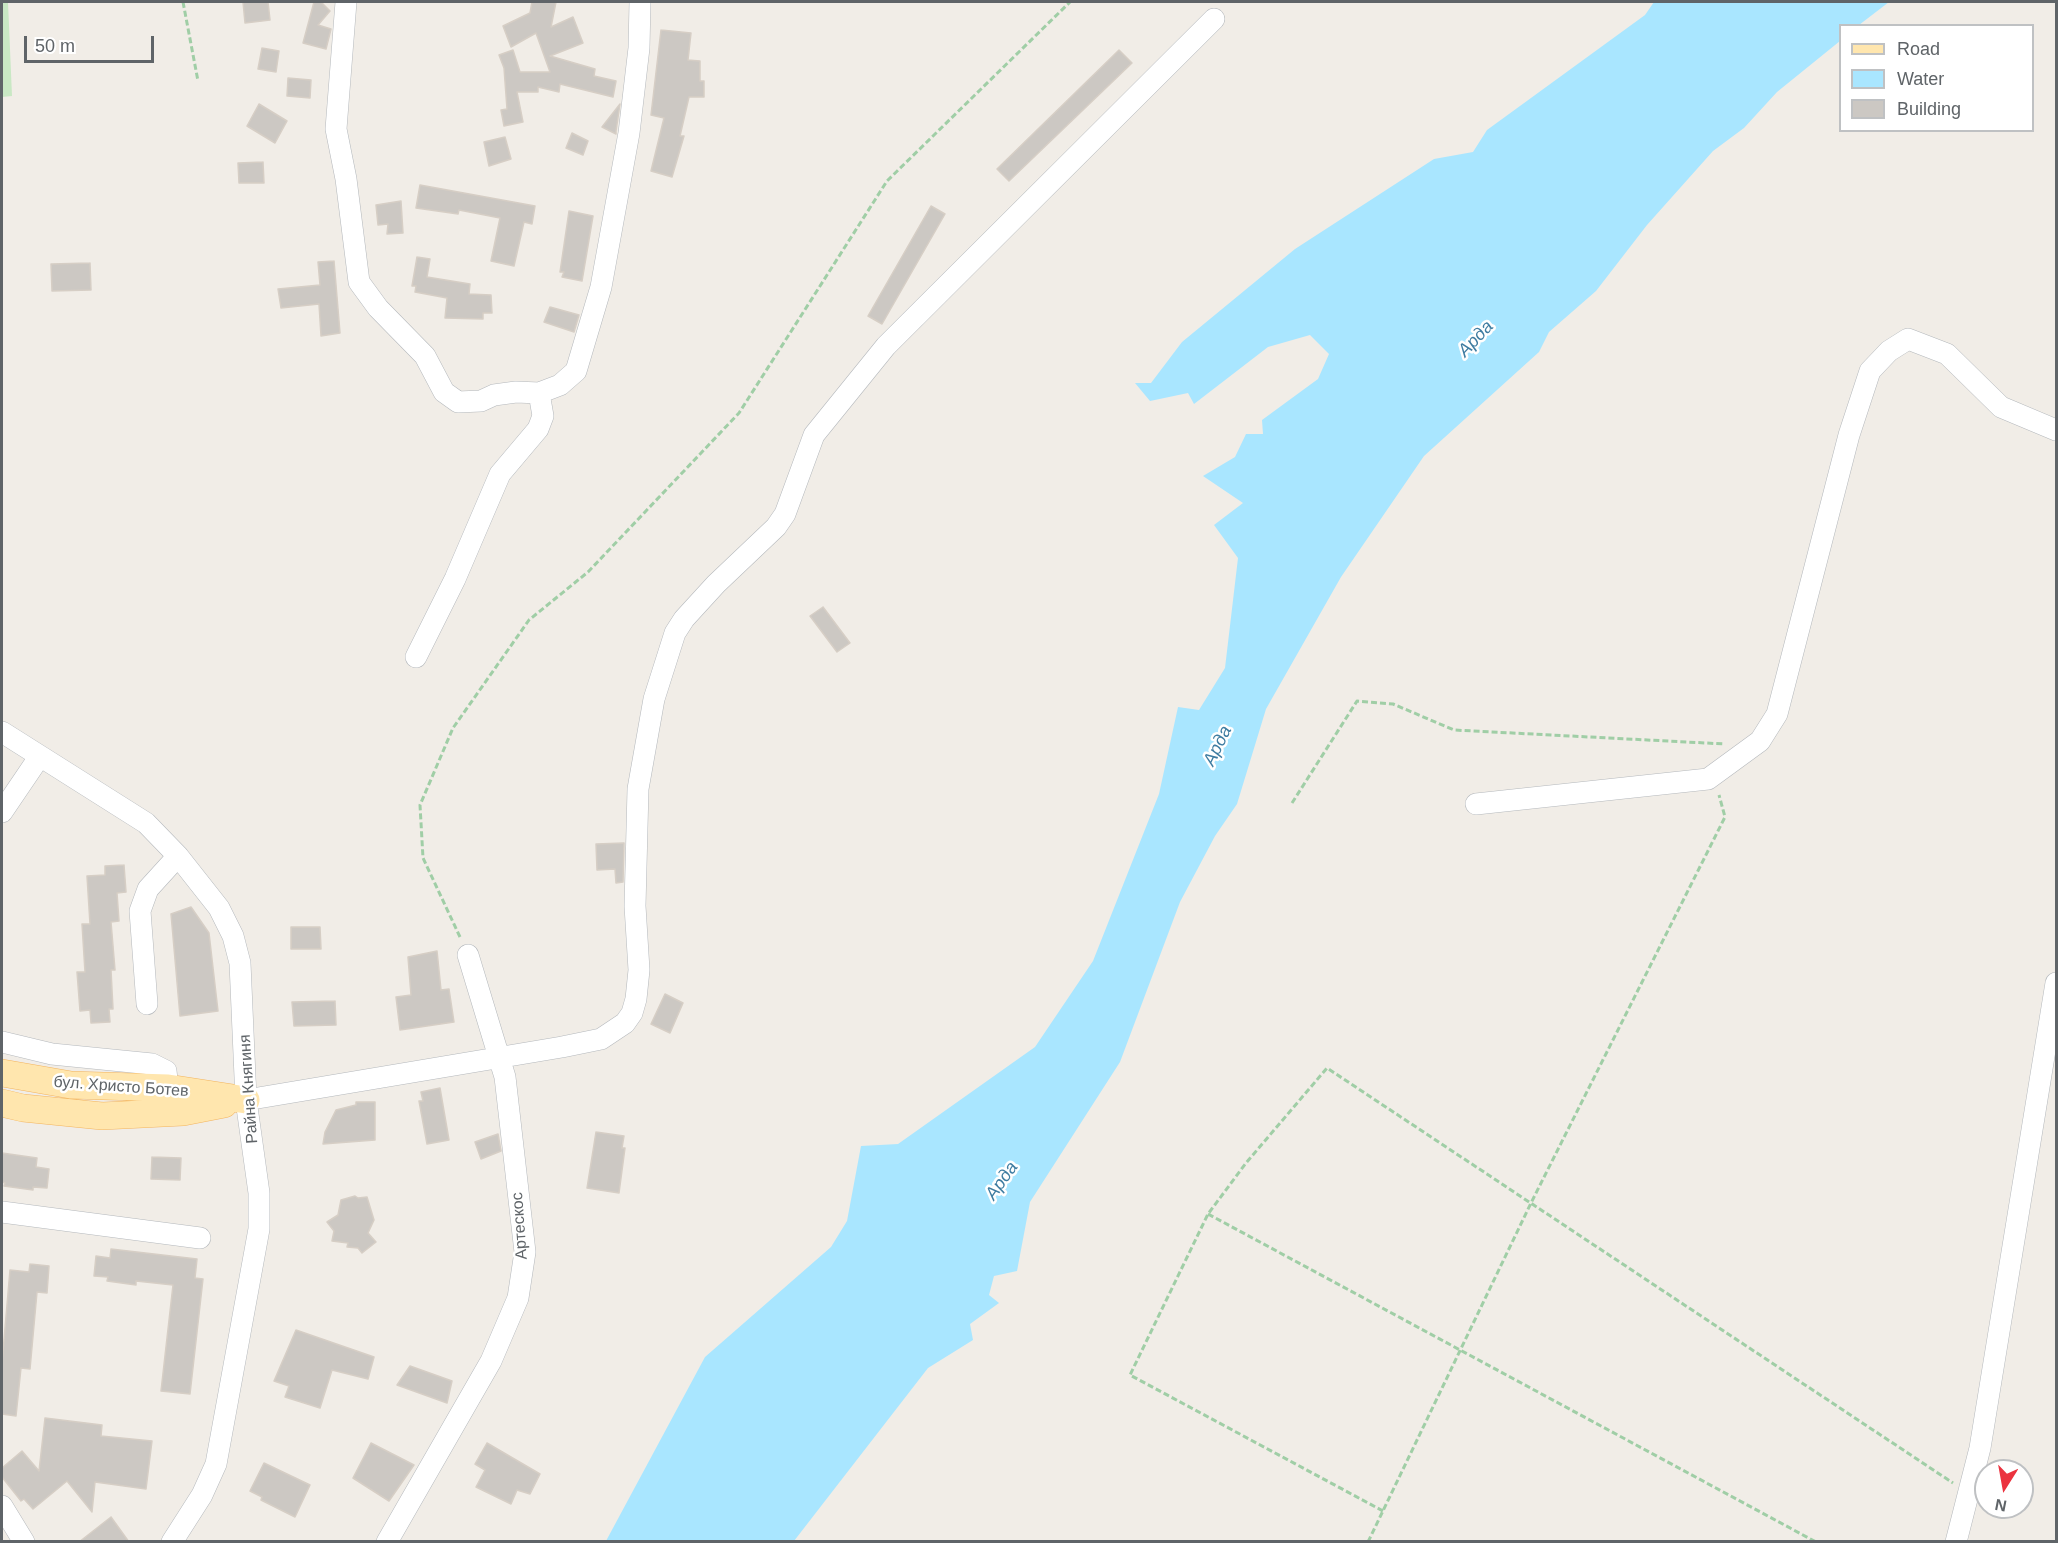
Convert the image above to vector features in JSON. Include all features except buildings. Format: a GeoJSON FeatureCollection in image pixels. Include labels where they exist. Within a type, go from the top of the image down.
{"type":"FeatureCollection","features":[{"type":"Feature","properties":{"kind":"main road","name":"бул. Христо Ботев"},"geometry":{"type":"LineString","coordinates":[[2,1073],[71,1085],[168,1088],[246,1100]]}},
{"type":"Feature","properties":{"kind":"main road","name":"бул. Христо Ботев"},"geometry":{"type":"LineString","coordinates":[[2,1103],[23,1108],[102,1116],[183,1112],[246,1100]]}},
{"type":"Feature","properties":{"kind":"street"},"geometry":{"type":"LineString","coordinates":[[346,2],[336,129],[346,179],[359,282],[378,308],[425,356],[444,392],[458,402],[481,401],[494,395],[516,392],[539,393],[560,385],[576,371],[601,287],[629,133],[639,48],[640,2]]}},
{"type":"Feature","properties":{"kind":"street"},"geometry":{"type":"LineString","coordinates":[[246,1100],[501,1059],[600,1039],[625,1023],[632,1013],[639,970],[635,906],[638,789],[654,699],[675,633],[684,619],[716,584],[776,527],[785,514],[814,435],[886,346],[1214,19]]}},
{"type":"Feature","properties":{"kind":"street"},"geometry":{"type":"LineString","coordinates":[[1476,804],[1708,779],[1760,741],[1778,714],[1849,435],[1870,371],[1889,351],[1908,339],[1947,354],[2001,407],[2056,430]]}},
{"type":"Feature","properties":{"kind":"street"},"geometry":{"type":"LineString","coordinates":[[416,657],[455,579],[500,474],[538,429],[543,416],[539,393]]}},
{"type":"Feature","properties":{"kind":"street","name":"Райна Княгиня"},"geometry":{"type":"LineString","coordinates":[[2,732],[146,823],[178,856],[219,908],[232,936],[240,963],[246,1100],[259,1193],[259,1229],[216,1464],[202,1495],[172,1542]]}},
{"type":"Feature","properties":{"kind":"street"},"geometry":{"type":"LineString","coordinates":[[2,812],[40,756]]}},
{"type":"Feature","properties":{"kind":"street"},"geometry":{"type":"LineString","coordinates":[[147,1004],[140,911],[148,889],[178,856]]}},
{"type":"Feature","properties":{"kind":"street","name":"Артескос"},"geometry":{"type":"LineString","coordinates":[[387,1542],[491,1361],[518,1298],[525,1252],[501,1059],[468,956]]}},
{"type":"Feature","properties":{"kind":"street"},"geometry":{"type":"LineString","coordinates":[[1956,1542],[1970,1494],[1982,1437],[2056,983]]}},
{"type":"Feature","properties":{"kind":"street"},"geometry":{"type":"LineString","coordinates":[[2,1042],[52,1054],[152,1064],[166,1071],[168,1088]]}},
{"type":"Feature","properties":{"kind":"street"},"geometry":{"type":"LineString","coordinates":[[2,1212],[200,1238]]}},
{"type":"Feature","properties":{"kind":"street"},"geometry":{"type":"LineString","coordinates":[[2,1506],[24,1542]]}},
{"type":"Feature","properties":{"kind":"path"},"geometry":{"type":"LineString","coordinates":[[183,2],[198,81]]}},
{"type":"Feature","properties":{"kind":"path"},"geometry":{"type":"LineString","coordinates":[[468,956],[423,858],[420,805],[453,728],[529,620],[588,572],[739,413],[887,181],[1070,2]]}},
{"type":"Feature","properties":{"kind":"path"},"geometry":{"type":"LineString","coordinates":[[1292,803],[1357,701],[1393,704],[1454,730],[1754,745]]}},
{"type":"Feature","properties":{"kind":"path"},"geometry":{"type":"LineString","coordinates":[[1368,1542],[1532,1203],[1725,817],[1718,790],[1708,779]]}},
{"type":"Feature","properties":{"kind":"path"},"geometry":{"type":"LineString","coordinates":[[1383,1511],[1130,1375],[1209,1214],[1246,1163],[1328,1068],[1970,1494]]}},
{"type":"Feature","properties":{"kind":"path"},"geometry":{"type":"LineString","coordinates":[[1209,1214],[1816,1542]]}},
{"type":"Feature","properties":{"kind":"green space"},"geometry":{"type":"Polygon","coordinates":[[[2,2],[8,2],[12,96],[2,97],[2,2]]]}},
{"type":"Feature","properties":{"kind":"water","name":"Арда"},"geometry":{"type":"Polygon","coordinates":[[[1654,2],[1889,2],[1860,24],[1839,24],[1839,42],[1777,92],[1744,128],[1713,151],[1647,225],[1596,291],[1549,332],[1539,352],[1424,456],[1341,577],[1266,709],[1237,804],[1215,836],[1180,902],[1120,1062],[1030,1202],[1017,1271],[994,1276],[989,1295],[999,1303],[970,1324],[973,1340],[928,1368],[794,1541],[606,1541],[705,1357],[831,1247],[847,1221],[861,1146],[898,1144],[1035,1047],[1093,961],[1159,794],[1178,707],[1199,710],[1225,668],[1238,558],[1214,525],[1243,503],[1203,476],[1235,457],[1246,434],[1263,434],[1262,420],[1318,379],[1329,354],[1310,335],[1268,347],[1194,404],[1188,393],[1150,401],[1135,383],[1151,383],[1182,342],[1295,249],[1434,159],[1473,152],[1487,130],[1645,15],[1654,2]]]}}]}
